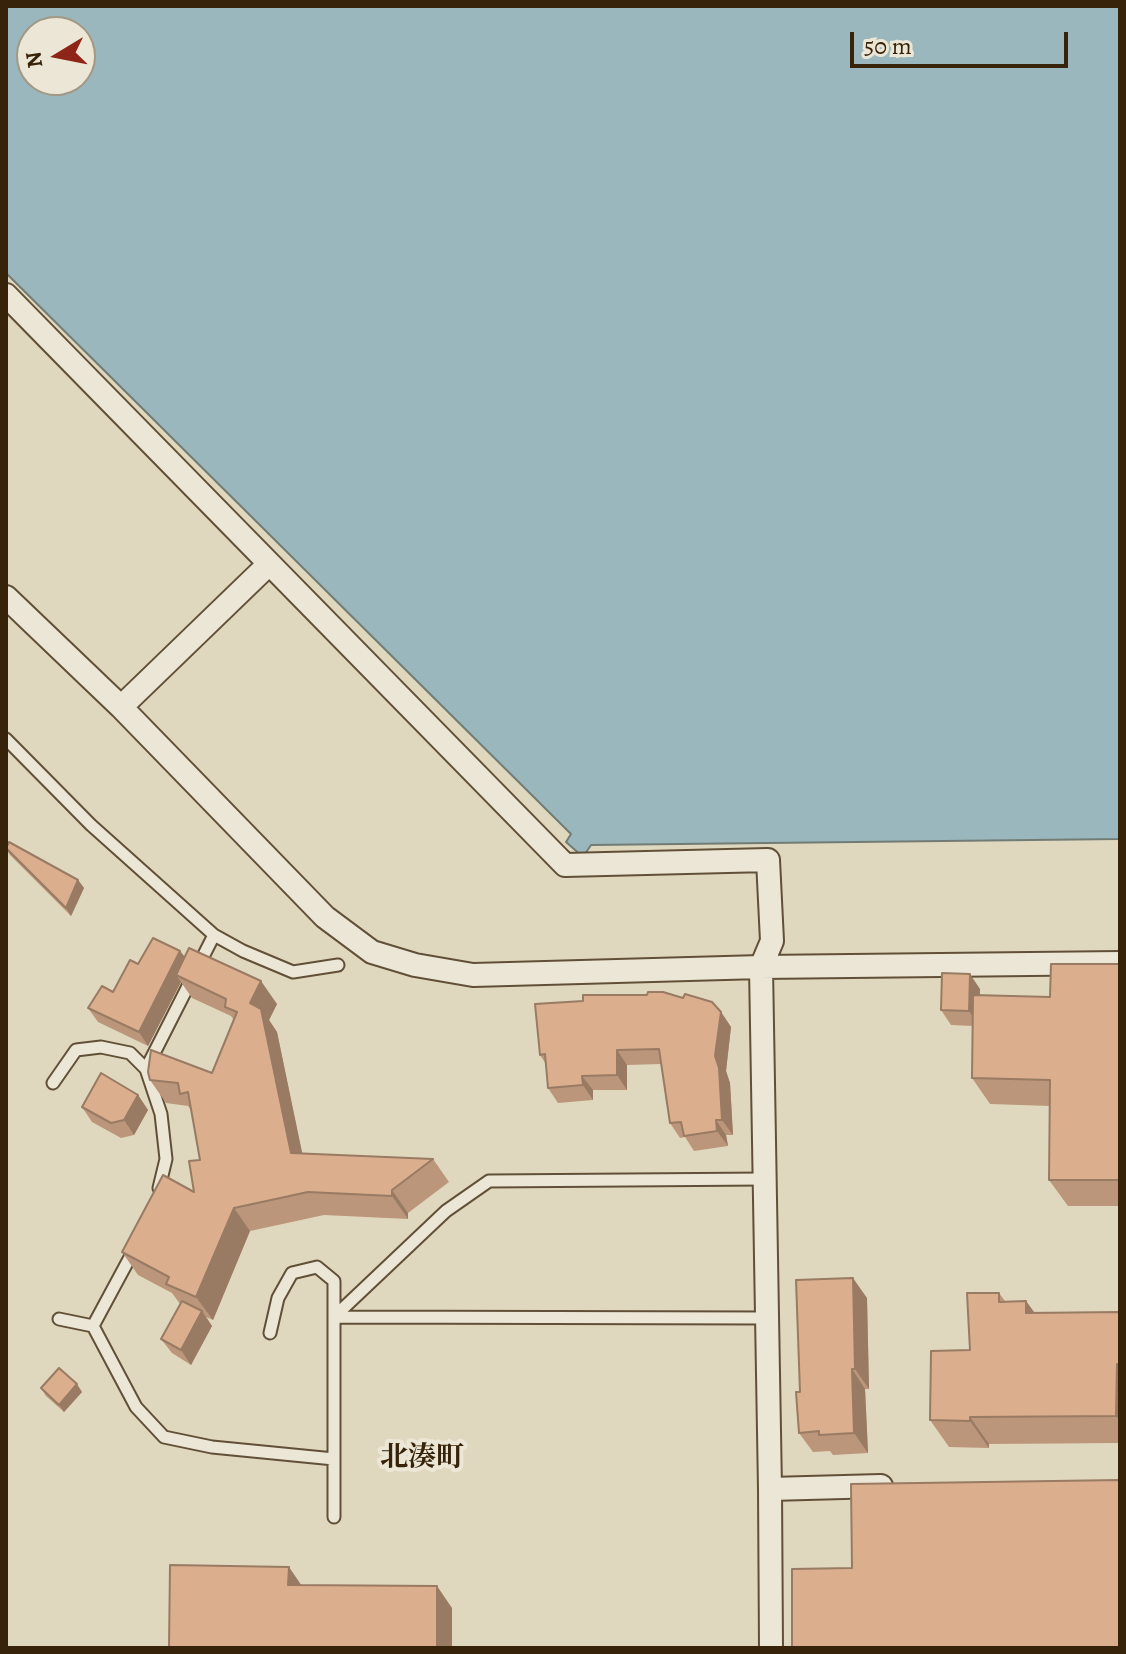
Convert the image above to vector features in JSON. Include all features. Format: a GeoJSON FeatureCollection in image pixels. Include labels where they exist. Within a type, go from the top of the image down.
{"type":"FeatureCollection","features":[{"type":"Feature","properties":{"kind":"street"},"geometry":{"type":"LineString","coordinates":[[6,295],[565,865],[768,860],[772,941],[761,967],[771,1648]]}},
{"type":"Feature","properties":{"kind":"street"},"geometry":{"type":"LineString","coordinates":[[121,707],[269,564]]}},
{"type":"Feature","properties":{"kind":"street"},"geometry":{"type":"LineString","coordinates":[[6,597],[121,707],[325,917],[372,952],[415,965],[473,975],[761,967],[1120,963]]}},
{"type":"Feature","properties":{"kind":"street"},"geometry":{"type":"LineString","coordinates":[[770,1489],[908,1486]]}},
{"type":"Feature","properties":{"kind":"lane"},"geometry":{"type":"LineString","coordinates":[[6,739],[91,825],[214,935],[293,972],[338,965]]}},
{"type":"Feature","properties":{"kind":"lane"},"geometry":{"type":"LineString","coordinates":[[146,1069],[214,935]]}},
{"type":"Feature","properties":{"kind":"lane"},"geometry":{"type":"LineString","coordinates":[[53,1083],[76,1050],[101,1047],[130,1053],[146,1069],[161,1114],[166,1159],[156,1203]]}},
{"type":"Feature","properties":{"kind":"lane"},"geometry":{"type":"LineString","coordinates":[[334,1317],[446,1211],[489,1181],[765,1179]]}},
{"type":"Feature","properties":{"kind":"lane"},"geometry":{"type":"LineString","coordinates":[[93,1326],[138,1244]]}},
{"type":"Feature","properties":{"kind":"lane"},"geometry":{"type":"LineString","coordinates":[[270,1333],[278,1298],[292,1273],[317,1267],[334,1281],[334,1517]]}},
{"type":"Feature","properties":{"kind":"lane"},"geometry":{"type":"LineString","coordinates":[[334,1317],[767,1318]]}},
{"type":"Feature","properties":{"kind":"lane"},"geometry":{"type":"LineString","coordinates":[[59,1319],[93,1326]]}},
{"type":"Feature","properties":{"kind":"lane"},"geometry":{"type":"LineString","coordinates":[[93,1326],[136,1407],[164,1437],[212,1447],[334,1459]]}},
{"type":"Feature","properties":{"kind":"water"},"geometry":{"type":"Polygon","coordinates":[[[6,6],[1120,6],[1120,839],[591,845],[583,857],[566,842],[571,834],[6,273],[6,6]]]}},
{"type":"Feature","properties":{"kind":"building"},"geometry":{"type":"Polygon","coordinates":[[[9,842],[78,880],[66,908],[6,848],[9,842]]]}},
{"type":"Feature","properties":{"kind":"building"},"geometry":{"type":"Polygon","coordinates":[[[153,938],[180,951],[139,1032],[88,1008],[102,986],[113,992],[130,960],[138,964],[153,938]]]}},
{"type":"Feature","properties":{"kind":"building"},"geometry":{"type":"Polygon","coordinates":[[[189,948],[261,981],[250,1003],[261,1009],[291,1153],[433,1159],[392,1190],[392,1196],[308,1192],[234,1208],[196,1297],[166,1284],[169,1277],[122,1252],[163,1175],[194,1192],[189,1161],[200,1160],[188,1092],[180,1094],[178,1083],[150,1080],[151,1050],[212,1073],[237,1012],[225,1007],[226,999],[176,975],[189,948]]]}},
{"type":"Feature","properties":{"kind":"building"},"geometry":{"type":"Polygon","coordinates":[[[1051,964],[1120,964],[1120,1180],[1049,1180],[1050,1080],[972,1078],[973,995],[1050,997],[1051,964]]]}},
{"type":"Feature","properties":{"kind":"building"},"geometry":{"type":"Polygon","coordinates":[[[942,973],[970,974],[969,1011],[941,1010],[942,973]]]}},
{"type":"Feature","properties":{"kind":"building"},"geometry":{"type":"Polygon","coordinates":[[[648,992],[663,992],[683,998],[685,994],[712,1002],[721,1012],[715,1056],[719,1068],[722,1120],[716,1120],[717,1131],[684,1136],[681,1122],[670,1123],[659,1049],[617,1050],[617,1075],[582,1076],[583,1085],[548,1088],[545,1054],[540,1055],[535,1004],[583,1001],[583,995],[647,995],[648,992]]]}},
{"type":"Feature","properties":{"kind":"building"},"geometry":{"type":"Polygon","coordinates":[[[101,1073],[138,1095],[124,1120],[111,1123],[82,1107],[101,1073]]]}},
{"type":"Feature","properties":{"kind":"building"},"geometry":{"type":"Polygon","coordinates":[[[853,1278],[854,1433],[799,1433],[796,1280],[853,1278]]]}},
{"type":"Feature","properties":{"kind":"building"},"geometry":{"type":"Polygon","coordinates":[[[967,1293],[999,1293],[999,1302],[1026,1301],[1026,1313],[1120,1312],[1116,1416],[930,1420],[931,1351],[970,1350],[967,1293]]]}},
{"type":"Feature","properties":{"kind":"building"},"geometry":{"type":"Polygon","coordinates":[[[182,1301],[202,1311],[181,1350],[161,1339],[182,1301]]]}},
{"type":"Feature","properties":{"kind":"building"},"geometry":{"type":"Polygon","coordinates":[[[59,1368],[77,1384],[59,1405],[41,1388],[59,1368]]]}},
{"type":"Feature","properties":{"kind":"building"},"geometry":{"type":"Polygon","coordinates":[[[1120,1480],[1120,1648],[792,1648],[792,1569],[852,1568],[851,1484],[1120,1480]]]}},
{"type":"Feature","properties":{"kind":"building"},"geometry":{"type":"Polygon","coordinates":[[[170,1565],[289,1567],[288,1585],[437,1586],[437,1648],[169,1648],[170,1565]]]}},
{"type":"Feature","properties":{"kind":"district","name":"北湊町"},"geometry":{"type":"Point","coordinates":[422,1459]}}]}
